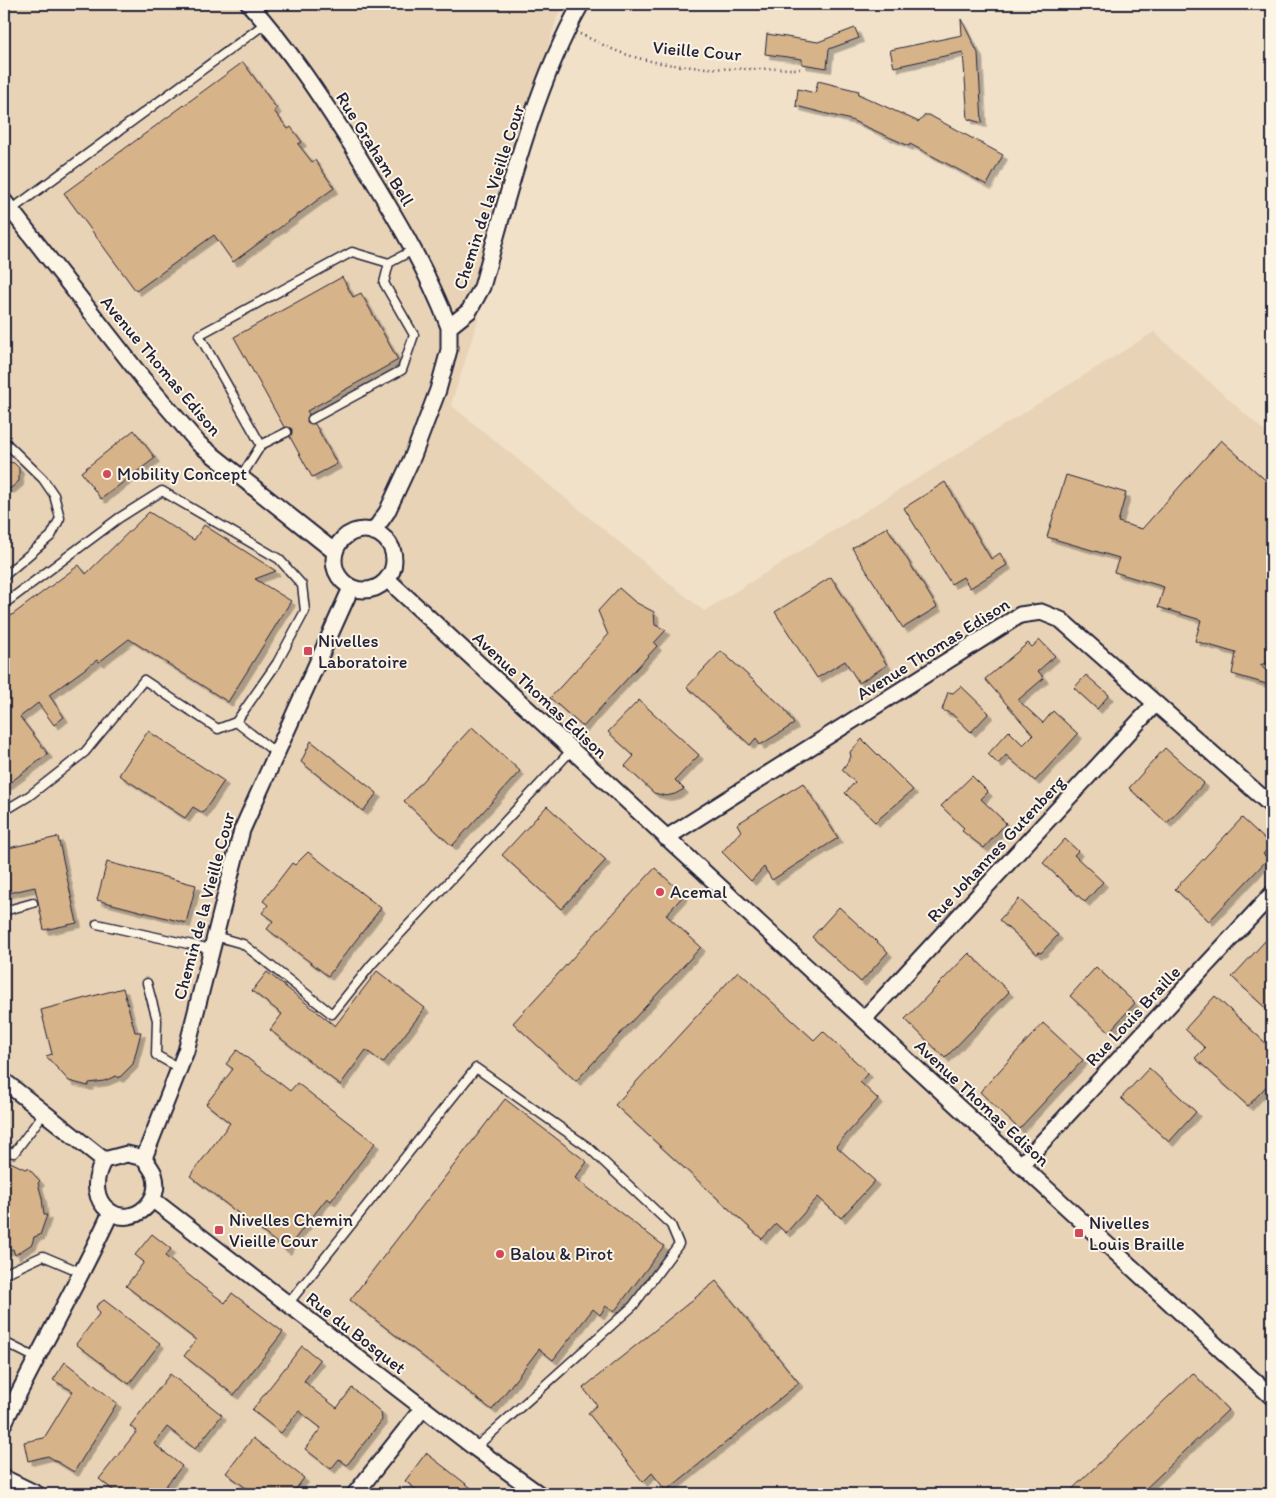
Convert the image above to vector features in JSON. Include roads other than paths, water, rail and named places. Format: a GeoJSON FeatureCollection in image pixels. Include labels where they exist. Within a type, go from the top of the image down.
{"type":"FeatureCollection","features":[{"type":"Feature","properties":{"kind":"street","name":"Rue Graham Bell"},"geometry":{"type":"LineString","coordinates":[[249,4],[266,23],[320,97],[381,193],[413,250],[449,327]]}},
{"type":"Feature","properties":{"kind":"street","name":"Chemin de la Vieille Cour"},"geometry":{"type":"LineString","coordinates":[[449,327],[469,311],[482,287],[522,151],[567,28],[581,4]]}},
{"type":"Feature","properties":{"kind":"street","name":"Avenue Thomas Edison"},"geometry":{"type":"LineString","coordinates":[[7,206],[144,380],[199,444],[335,552]]}},
{"type":"Feature","properties":{"kind":"street"},"geometry":{"type":"LineString","coordinates":[[373,532],[387,512],[406,472],[438,390],[449,350],[449,327]]}},
{"type":"Feature","properties":{"kind":"street"},"geometry":{"type":"LineString","coordinates":[[363,530],[373,532],[389,544],[393,553],[394,564],[387,579],[372,590],[351,588],[342,582],[336,573],[335,552],[339,543],[353,532],[363,530]]}},
{"type":"Feature","properties":{"kind":"street","name":"Avenue Thomas Edison"},"geometry":{"type":"LineString","coordinates":[[387,579],[1272,1397]]}},
{"type":"Feature","properties":{"kind":"street","name":"Chemin de la Vieille Cour"},"geometry":{"type":"LineString","coordinates":[[144,1158],[186,1051],[205,968],[214,942],[242,830],[351,588]]}},
{"type":"Feature","properties":{"kind":"street","name":"Avenue Thomas Edison"},"geometry":{"type":"LineString","coordinates":[[666,838],[1020,615],[1041,612],[1061,620],[1272,806]]}},
{"type":"Feature","properties":{"kind":"street","name":"Rue Johannes Gutenberg"},"geometry":{"type":"LineString","coordinates":[[864,1019],[1155,704]]}},
{"type":"Feature","properties":{"kind":"street","name":"Rue Louis Braille"},"geometry":{"type":"LineString","coordinates":[[1021,1165],[1272,894]]}},
{"type":"Feature","properties":{"kind":"street"},"geometry":{"type":"LineString","coordinates":[[4,1081],[104,1160]]}},
{"type":"Feature","properties":{"kind":"street"},"geometry":{"type":"LineString","coordinates":[[127,1154],[144,1158],[154,1174],[156,1184],[152,1199],[138,1213],[127,1216],[111,1212],[98,1199],[95,1188],[96,1178],[104,1160],[127,1154]]}},
{"type":"Feature","properties":{"kind":"street","name":"Rue du Bosquet"},"geometry":{"type":"LineString","coordinates":[[152,1199],[475,1448],[539,1494]]}},
{"type":"Feature","properties":{"kind":"street"},"geometry":{"type":"LineString","coordinates":[[4,1423],[36,1358],[83,1273],[111,1212]]}},
{"type":"Feature","properties":{"kind":"street"},"geometry":{"type":"LineString","coordinates":[[355,1494],[423,1408]]}},
{"type":"Feature","properties":{"kind":"street"},"geometry":{"type":"LineString","coordinates":[[4,1478],[37,1494]]}},
{"type":"Feature","properties":{"kind":"lane"},"geometry":{"type":"LineString","coordinates":[[7,206],[266,23]]}},
{"type":"Feature","properties":{"kind":"lane"},"geometry":{"type":"LineString","coordinates":[[261,445],[199,335],[352,252],[389,263],[413,250]]}},
{"type":"Feature","properties":{"kind":"lane"},"geometry":{"type":"LineString","coordinates":[[312,419],[402,370],[414,335],[384,283],[389,263]]}},
{"type":"Feature","properties":{"kind":"lane"},"geometry":{"type":"LineString","coordinates":[[241,477],[261,445],[287,432]]}},
{"type":"Feature","properties":{"kind":"lane"},"geometry":{"type":"LineString","coordinates":[[4,442],[43,479],[54,494],[60,518],[51,536],[4,576]]}},
{"type":"Feature","properties":{"kind":"lane"},"geometry":{"type":"LineString","coordinates":[[4,604],[119,518],[162,491],[279,559],[302,585],[305,611],[277,663],[236,722],[218,729],[144,680],[85,752],[29,796],[4,811]]}},
{"type":"Feature","properties":{"kind":"lane"},"geometry":{"type":"LineString","coordinates":[[236,722],[276,753]]}},
{"type":"Feature","properties":{"kind":"lane"},"geometry":{"type":"LineString","coordinates":[[97,924],[214,942],[243,944],[332,1014],[372,964],[567,755]]}},
{"type":"Feature","properties":{"kind":"lane"},"geometry":{"type":"LineString","coordinates":[[4,911],[33,903]]}},
{"type":"Feature","properties":{"kind":"lane"},"geometry":{"type":"LineString","coordinates":[[147,983],[157,1020],[156,1055],[179,1068]]}},
{"type":"Feature","properties":{"kind":"lane"},"geometry":{"type":"LineString","coordinates":[[288,1304],[476,1068],[588,1147],[671,1225],[678,1244],[633,1306],[475,1448]]}},
{"type":"Feature","properties":{"kind":"lane"},"geometry":{"type":"LineString","coordinates":[[4,1151],[14,1153],[44,1113]]}},
{"type":"Feature","properties":{"kind":"lane"},"geometry":{"type":"LineString","coordinates":[[4,1274],[43,1256],[83,1273]]}},
{"type":"Feature","properties":{"kind":"lane"},"geometry":{"type":"LineString","coordinates":[[4,1342],[36,1358]]}},
{"type":"Feature","properties":{"kind":"place","name":"Mobility Concept"},"geometry":{"type":"Point","coordinates":[107,474]}},
{"type":"Feature","properties":{"kind":"place","name":"Nivelles Laboratoire"},"geometry":{"type":"Point","coordinates":[308,651]}},
{"type":"Feature","properties":{"kind":"place","name":"Acemal"},"geometry":{"type":"Point","coordinates":[660,892]}},
{"type":"Feature","properties":{"kind":"place","name":"Nivelles Chemin Vieille Cour"},"geometry":{"type":"Point","coordinates":[219,1230]}},
{"type":"Feature","properties":{"kind":"place","name":"Nivelles Louis Braille"},"geometry":{"type":"Point","coordinates":[1079,1233]}},
{"type":"Feature","properties":{"kind":"place","name":"Balou & Pirot"},"geometry":{"type":"Point","coordinates":[500,1254]}}]}
